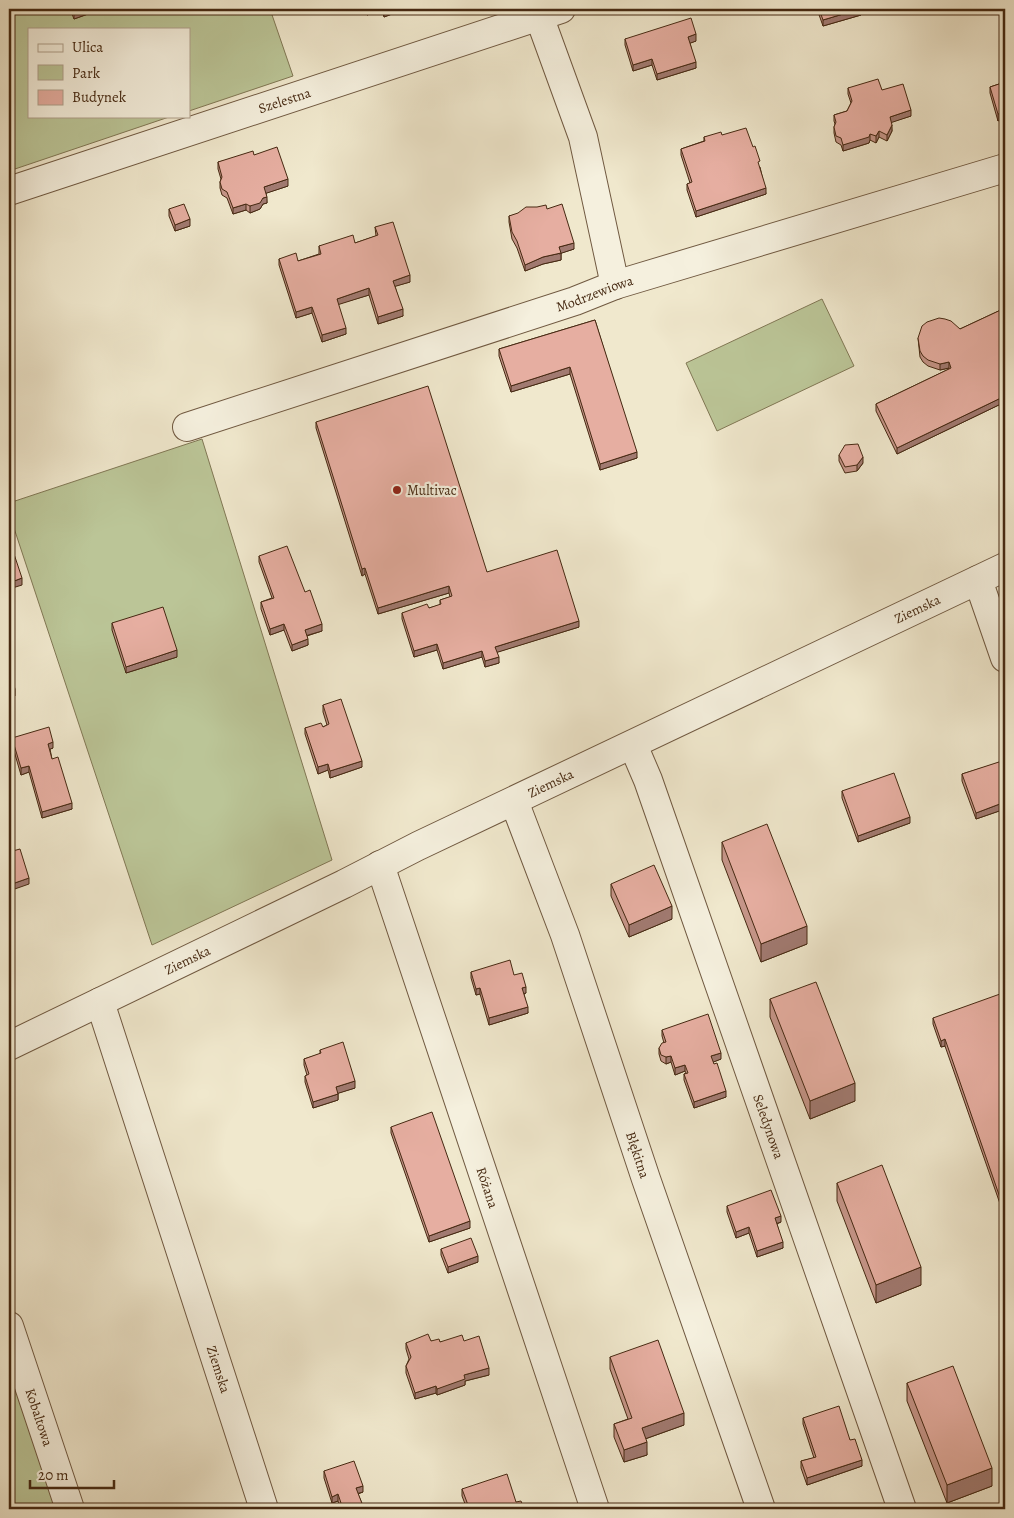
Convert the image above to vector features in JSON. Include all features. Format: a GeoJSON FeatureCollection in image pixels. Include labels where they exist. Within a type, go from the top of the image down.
{"type":"FeatureCollection","features":[{"type":"Feature","properties":{"kind":"street","name":"Szelestna"},"geometry":{"type":"LineString","coordinates":[[9,190],[550,12]]}},
{"type":"Feature","properties":{"kind":"street"},"geometry":{"type":"LineString","coordinates":[[550,12],[582,136],[615,285]]}},
{"type":"Feature","properties":{"kind":"street","name":"Modrzewiowa"},"geometry":{"type":"LineString","coordinates":[[187,427],[575,301],[615,285],[1005,168]]}},
{"type":"Feature","properties":{"kind":"street","name":"Ziemska"},"geometry":{"type":"LineString","coordinates":[[9,1046],[380,865],[1005,567]]}},
{"type":"Feature","properties":{"kind":"street"},"geometry":{"type":"LineString","coordinates":[[978,580],[1005,658]]}},
{"type":"Feature","properties":{"kind":"street","name":"Seledynowa"},"geometry":{"type":"LineString","coordinates":[[633,745],[658,808],[902,1509]]}},
{"type":"Feature","properties":{"kind":"street","name":"Błękitna"},"geometry":{"type":"LineString","coordinates":[[514,801],[565,935],[646,1179],[761,1509]]}},
{"type":"Feature","properties":{"kind":"street","name":"Różana"},"geometry":{"type":"LineString","coordinates":[[380,865],[596,1509]]}},
{"type":"Feature","properties":{"kind":"street","name":"Ziemska"},"geometry":{"type":"LineString","coordinates":[[100,1002],[264,1509]]}},
{"type":"Feature","properties":{"kind":"street","name":"Kobaltowa"},"geometry":{"type":"LineString","coordinates":[[9,1326],[70,1509]]}},
{"type":"Feature","properties":{"kind":"green space"},"geometry":{"type":"Polygon","coordinates":[[[9,9],[270,9],[293,76],[190,111],[190,28],[28,28],[28,118],[166,118],[9,171],[9,9]]]}},
{"type":"Feature","properties":{"kind":"green space"},"geometry":{"type":"Polygon","coordinates":[[[822,299],[854,366],[717,431],[686,363],[822,299]]]}},
{"type":"Feature","properties":{"kind":"green space"},"geometry":{"type":"Polygon","coordinates":[[[202,439],[332,860],[152,945],[9,513],[9,503],[202,439]]]}},
{"type":"Feature","properties":{"kind":"green space"},"geometry":{"type":"Polygon","coordinates":[[[26,1377],[70,1509],[9,1509],[9,1384],[26,1377]]]}},
{"type":"Feature","properties":{"kind":"building"},"geometry":{"type":"Polygon","coordinates":[[[819,9],[860,9],[823,20],[819,9]]]}},
{"type":"Feature","properties":{"kind":"building"},"geometry":{"type":"Polygon","coordinates":[[[691,18],[696,34],[688,37],[696,62],[657,74],[652,59],[633,65],[625,39],[691,18]]]}},
{"type":"Feature","properties":{"kind":"building"},"geometry":{"type":"Polygon","coordinates":[[[878,79],[882,90],[903,84],[911,110],[890,117],[892,125],[887,135],[879,131],[876,136],[870,134],[869,137],[843,145],[841,138],[836,136],[834,115],[847,111],[852,101],[848,88],[878,79]]]}},
{"type":"Feature","properties":{"kind":"building"},"geometry":{"type":"Polygon","coordinates":[[[1005,82],[1005,112],[998,114],[990,87],[1005,82]]]}},
{"type":"Feature","properties":{"kind":"building"},"geometry":{"type":"Polygon","coordinates":[[[746,128],[760,161],[758,162],[766,188],[696,211],[687,184],[692,182],[681,149],[705,141],[704,137],[721,132],[722,135],[746,128]]]}},
{"type":"Feature","properties":{"kind":"building"},"geometry":{"type":"Polygon","coordinates":[[[277,147],[288,179],[264,187],[267,197],[263,198],[260,203],[250,206],[246,204],[233,208],[227,192],[222,189],[220,182],[222,177],[218,162],[253,151],[254,155],[277,147]]]}},
{"type":"Feature","properties":{"kind":"building"},"geometry":{"type":"Polygon","coordinates":[[[184,204],[190,219],[175,225],[169,209],[184,204]]]}},
{"type":"Feature","properties":{"kind":"building"},"geometry":{"type":"Polygon","coordinates":[[[562,204],[574,243],[559,247],[561,253],[543,257],[525,265],[512,232],[509,216],[518,213],[526,207],[546,205],[547,209],[562,204]]]}},
{"type":"Feature","properties":{"kind":"building"},"geometry":{"type":"Polygon","coordinates":[[[393,222],[410,275],[393,281],[403,309],[378,317],[369,288],[337,299],[346,328],[322,335],[312,307],[296,312],[279,259],[296,253],[298,261],[321,254],[319,246],[353,235],[355,243],[378,235],[375,227],[393,222]]]}},
{"type":"Feature","properties":{"kind":"building"},"geometry":{"type":"Polygon","coordinates":[[[1005,308],[1005,396],[897,448],[876,404],[951,368],[949,362],[940,364],[923,356],[920,351],[918,338],[922,326],[939,318],[951,321],[960,329],[1005,308]]]}},
{"type":"Feature","properties":{"kind":"building"},"geometry":{"type":"Polygon","coordinates":[[[595,320],[637,452],[600,464],[570,367],[511,386],[499,349],[595,320]]]}},
{"type":"Feature","properties":{"kind":"building","name":"Multivac"},"geometry":{"type":"Polygon","coordinates":[[[428,386],[487,572],[557,550],[579,621],[495,647],[499,657],[485,661],[482,651],[443,663],[437,644],[414,651],[402,613],[427,604],[429,608],[441,604],[440,600],[452,596],[449,586],[378,608],[365,568],[362,569],[316,422],[428,386]]]}},
{"type":"Feature","properties":{"kind":"building"},"geometry":{"type":"Polygon","coordinates":[[[858,444],[863,457],[857,465],[845,467],[839,455],[845,445],[858,444]]]}},
{"type":"Feature","properties":{"kind":"building"},"geometry":{"type":"Polygon","coordinates":[[[11,545],[22,578],[9,583],[9,546],[11,545]]]}},
{"type":"Feature","properties":{"kind":"building"},"geometry":{"type":"Polygon","coordinates":[[[287,546],[305,592],[310,590],[322,624],[305,630],[308,639],[292,645],[284,624],[270,629],[261,602],[274,598],[259,556],[287,546]]]}},
{"type":"Feature","properties":{"kind":"building"},"geometry":{"type":"Polygon","coordinates":[[[163,607],[177,650],[126,667],[112,623],[163,607]]]}},
{"type":"Feature","properties":{"kind":"building"},"geometry":{"type":"Polygon","coordinates":[[[9,668],[15,689],[9,692],[9,668]]]}},
{"type":"Feature","properties":{"kind":"building"},"geometry":{"type":"Polygon","coordinates":[[[341,699],[362,761],[330,771],[328,764],[318,767],[305,728],[321,723],[323,727],[329,724],[323,705],[341,699]]]}},
{"type":"Feature","properties":{"kind":"building"},"geometry":{"type":"Polygon","coordinates":[[[49,727],[53,742],[48,744],[52,759],[58,757],[72,803],[42,812],[29,766],[21,768],[12,738],[49,727]]]}},
{"type":"Feature","properties":{"kind":"building"},"geometry":{"type":"Polygon","coordinates":[[[1005,760],[1005,802],[976,813],[962,774],[1005,760]]]}},
{"type":"Feature","properties":{"kind":"building"},"geometry":{"type":"Polygon","coordinates":[[[894,773],[910,817],[858,836],[842,791],[894,773]]]}},
{"type":"Feature","properties":{"kind":"building"},"geometry":{"type":"Polygon","coordinates":[[[767,824],[807,926],[761,944],[722,842],[767,824]]]}},
{"type":"Feature","properties":{"kind":"building"},"geometry":{"type":"Polygon","coordinates":[[[20,849],[29,878],[9,885],[9,852],[20,849]]]}},
{"type":"Feature","properties":{"kind":"building"},"geometry":{"type":"Polygon","coordinates":[[[654,865],[672,906],[629,925],[611,884],[654,865]]]}},
{"type":"Feature","properties":{"kind":"building"},"geometry":{"type":"Polygon","coordinates":[[[510,960],[514,975],[522,973],[526,987],[522,988],[528,1007],[489,1018],[480,988],[476,989],[471,972],[510,960]]]}},
{"type":"Feature","properties":{"kind":"building"},"geometry":{"type":"Polygon","coordinates":[[[816,982],[855,1083],[810,1101],[770,999],[816,982]]]}},
{"type":"Feature","properties":{"kind":"building"},"geometry":{"type":"Polygon","coordinates":[[[1000,994],[1005,1009],[1005,1033],[1001,1034],[1005,1046],[1005,1212],[945,1039],[941,1041],[933,1018],[1000,994]]]}},
{"type":"Feature","properties":{"kind":"building"},"geometry":{"type":"Polygon","coordinates":[[[708,1014],[721,1053],[711,1056],[714,1064],[717,1063],[726,1091],[694,1102],[684,1074],[688,1073],[685,1065],[675,1068],[671,1056],[661,1055],[659,1048],[662,1043],[666,1042],[662,1030],[708,1014]]]}},
{"type":"Feature","properties":{"kind":"building"},"geometry":{"type":"Polygon","coordinates":[[[343,1042],[355,1081],[336,1087],[338,1094],[313,1102],[305,1076],[309,1074],[304,1059],[321,1053],[320,1050],[343,1042]]]}},
{"type":"Feature","properties":{"kind":"building"},"geometry":{"type":"Polygon","coordinates":[[[432,1112],[470,1221],[429,1236],[391,1127],[432,1112]]]}},
{"type":"Feature","properties":{"kind":"building"},"geometry":{"type":"Polygon","coordinates":[[[882,1165],[921,1267],[876,1285],[837,1183],[882,1165]]]}},
{"type":"Feature","properties":{"kind":"building"},"geometry":{"type":"Polygon","coordinates":[[[771,1190],[781,1216],[775,1218],[783,1242],[757,1251],[749,1227],[736,1232],[727,1206],[771,1190]]]}},
{"type":"Feature","properties":{"kind":"building"},"geometry":{"type":"Polygon","coordinates":[[[471,1238],[478,1256],[448,1267],[441,1249],[471,1238]]]}},
{"type":"Feature","properties":{"kind":"building"},"geometry":{"type":"Polygon","coordinates":[[[428,1334],[431,1341],[439,1339],[440,1342],[462,1335],[464,1341],[479,1336],[489,1368],[464,1375],[465,1379],[437,1389],[436,1386],[415,1393],[406,1366],[411,1357],[406,1343],[428,1334]]]}},
{"type":"Feature","properties":{"kind":"building"},"geometry":{"type":"Polygon","coordinates":[[[658,1340],[684,1413],[642,1428],[647,1442],[624,1450],[614,1424],[632,1418],[610,1357],[658,1340]]]}},
{"type":"Feature","properties":{"kind":"building"},"geometry":{"type":"Polygon","coordinates":[[[953,1366],[992,1468],[947,1485],[907,1383],[953,1366]]]}},
{"type":"Feature","properties":{"kind":"building"},"geometry":{"type":"Polygon","coordinates":[[[839,1406],[850,1440],[855,1439],[862,1460],[807,1478],[801,1461],[816,1457],[803,1418],[839,1406]]]}},
{"type":"Feature","properties":{"kind":"building"},"geometry":{"type":"Polygon","coordinates":[[[354,1461],[363,1486],[356,1488],[366,1509],[343,1509],[338,1494],[332,1497],[324,1471],[354,1461]]]}},
{"type":"Feature","properties":{"kind":"building"},"geometry":{"type":"Polygon","coordinates":[[[507,1474],[516,1502],[521,1501],[524,1509],[472,1509],[470,1504],[468,1505],[462,1489],[507,1474]]]}},
{"type":"Feature","properties":{"kind":"place","name":"Multivac"},"geometry":{"type":"Point","coordinates":[397,490]}}]}
